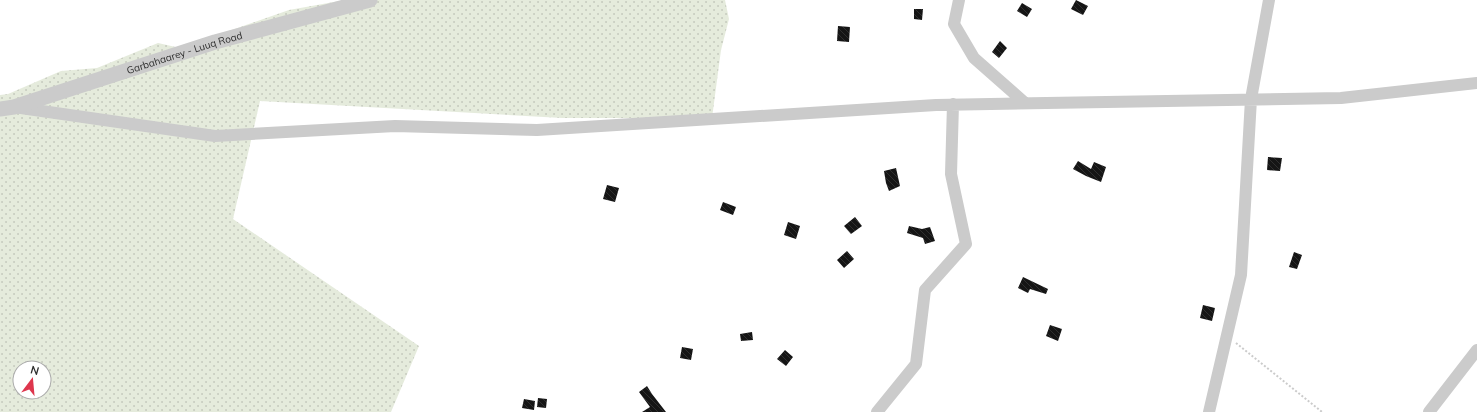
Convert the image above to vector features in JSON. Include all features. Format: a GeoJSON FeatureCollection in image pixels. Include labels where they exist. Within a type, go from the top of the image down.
{"type":"FeatureCollection","features":[{"type":"Feature","properties":{"kind":"street","name":"Garbahaarey - Luuq Road"},"geometry":{"type":"LineString","coordinates":[[7,108],[215,42],[370,0]]}},
{"type":"Feature","properties":{"kind":"street"},"geometry":{"type":"LineString","coordinates":[[959,0],[954,24],[974,58],[1024,103]]}},
{"type":"Feature","properties":{"kind":"street"},"geometry":{"type":"LineString","coordinates":[[1209,412],[1241,275],[1251,99],[1268,0]]}},
{"type":"Feature","properties":{"kind":"street"},"geometry":{"type":"LineString","coordinates":[[7,108],[215,136],[395,126],[537,130],[953,104],[1341,98],[1477,83]]}},
{"type":"Feature","properties":{"kind":"street"},"geometry":{"type":"LineString","coordinates":[[877,412],[916,364],[925,290],[966,244],[951,174],[953,104]]}},
{"type":"Feature","properties":{"kind":"street"},"geometry":{"type":"LineString","coordinates":[[1428,412],[1477,350]]}},
{"type":"Feature","properties":{"kind":"path"},"geometry":{"type":"LineString","coordinates":[[1227,336],[1322,412]]}},
{"type":"Feature","properties":{"kind":"green space"},"geometry":{"type":"Polygon","coordinates":[[[345,0],[725,0],[729,19],[721,50],[712,118],[562,118],[260,101],[233,219],[419,346],[391,412],[0,412],[0,95],[8,94],[61,71],[97,68],[158,43],[180,48],[289,10],[345,0]]]}},
{"type":"Feature","properties":{"kind":"building"},"geometry":{"type":"Polygon","coordinates":[[[1076,0],[1088,6],[1083,15],[1071,9],[1076,0]]]}},
{"type":"Feature","properties":{"kind":"building"},"geometry":{"type":"Polygon","coordinates":[[[1022,3],[1032,9],[1027,17],[1017,11],[1022,3]]]}},
{"type":"Feature","properties":{"kind":"building"},"geometry":{"type":"Polygon","coordinates":[[[914,9],[923,9],[922,20],[914,19],[914,9]]]}},
{"type":"Feature","properties":{"kind":"building"},"geometry":{"type":"Polygon","coordinates":[[[838,26],[850,27],[849,42],[837,41],[838,26]]]}},
{"type":"Feature","properties":{"kind":"building"},"geometry":{"type":"Polygon","coordinates":[[[1000,41],[1007,48],[999,58],[992,52],[1000,41]]]}},
{"type":"Feature","properties":{"kind":"building"},"geometry":{"type":"Polygon","coordinates":[[[1268,157],[1282,158],[1280,171],[1267,170],[1268,157]]]}},
{"type":"Feature","properties":{"kind":"building"},"geometry":{"type":"Polygon","coordinates":[[[1078,161],[1091,169],[1094,162],[1106,167],[1101,182],[1073,169],[1078,161]]]}},
{"type":"Feature","properties":{"kind":"building"},"geometry":{"type":"Polygon","coordinates":[[[896,168],[900,186],[889,191],[884,171],[896,168]]]}},
{"type":"Feature","properties":{"kind":"building"},"geometry":{"type":"Polygon","coordinates":[[[607,185],[619,188],[615,202],[603,199],[607,185]]]}},
{"type":"Feature","properties":{"kind":"building"},"geometry":{"type":"Polygon","coordinates":[[[723,202],[736,207],[733,215],[720,210],[723,202]]]}},
{"type":"Feature","properties":{"kind":"building"},"geometry":{"type":"Polygon","coordinates":[[[855,217],[862,226],[851,234],[844,226],[855,217]]]}},
{"type":"Feature","properties":{"kind":"building"},"geometry":{"type":"Polygon","coordinates":[[[788,222],[800,226],[796,239],[784,235],[788,222]]]}},
{"type":"Feature","properties":{"kind":"building"},"geometry":{"type":"Polygon","coordinates":[[[909,226],[922,229],[930,227],[935,241],[925,244],[923,238],[907,233],[909,226]]]}},
{"type":"Feature","properties":{"kind":"building"},"geometry":{"type":"Polygon","coordinates":[[[847,251],[854,259],[844,268],[837,260],[847,251]]]}},
{"type":"Feature","properties":{"kind":"building"},"geometry":{"type":"Polygon","coordinates":[[[1294,252],[1302,255],[1297,269],[1289,267],[1294,252]]]}},
{"type":"Feature","properties":{"kind":"building"},"geometry":{"type":"Polygon","coordinates":[[[1023,277],[1048,289],[1046,294],[1030,289],[1028,293],[1018,288],[1023,277]]]}},
{"type":"Feature","properties":{"kind":"building"},"geometry":{"type":"Polygon","coordinates":[[[1203,305],[1215,308],[1212,321],[1200,318],[1203,305]]]}},
{"type":"Feature","properties":{"kind":"building"},"geometry":{"type":"Polygon","coordinates":[[[1050,325],[1062,329],[1058,341],[1046,336],[1050,325]]]}},
{"type":"Feature","properties":{"kind":"building"},"geometry":{"type":"Polygon","coordinates":[[[752,332],[753,340],[741,341],[740,334],[752,332]]]}},
{"type":"Feature","properties":{"kind":"building"},"geometry":{"type":"Polygon","coordinates":[[[682,347],[693,349],[691,360],[680,358],[682,347]]]}},
{"type":"Feature","properties":{"kind":"building"},"geometry":{"type":"Polygon","coordinates":[[[785,350],[793,357],[786,366],[777,359],[785,350]]]}},
{"type":"Feature","properties":{"kind":"building"},"geometry":{"type":"Polygon","coordinates":[[[647,386],[666,412],[642,412],[650,407],[639,392],[647,386]]]}},
{"type":"Feature","properties":{"kind":"building"},"geometry":{"type":"Polygon","coordinates":[[[538,398],[547,399],[546,408],[537,407],[538,398]]]}},
{"type":"Feature","properties":{"kind":"building"},"geometry":{"type":"Polygon","coordinates":[[[524,399],[535,401],[534,410],[522,408],[524,399]]]}}]}
